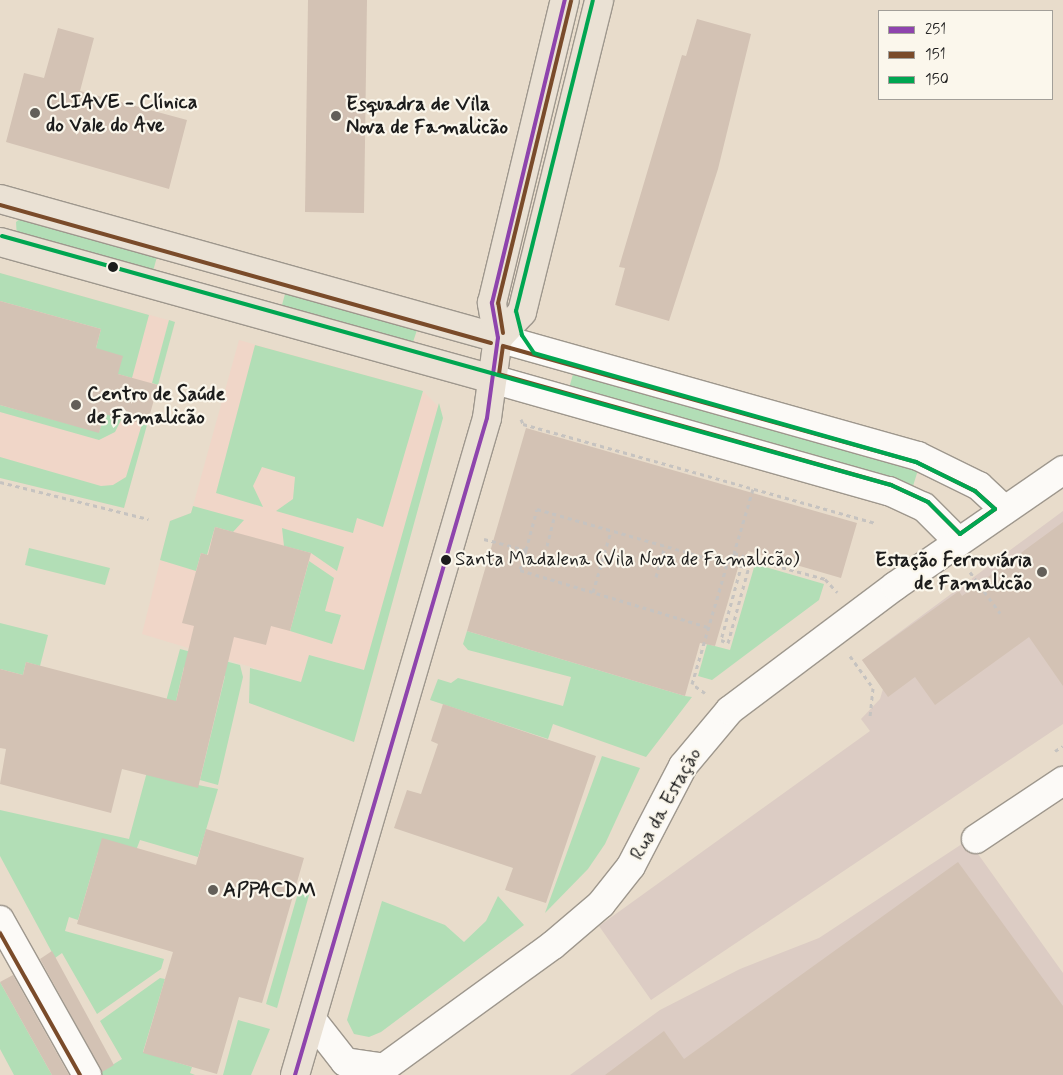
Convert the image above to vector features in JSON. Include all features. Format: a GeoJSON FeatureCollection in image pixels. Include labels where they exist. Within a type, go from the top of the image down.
{"type":"FeatureCollection","features":[{"type":"Feature","properties":{"kind":"main road"},"geometry":{"type":"LineString","coordinates":[[295,1075],[313,1021],[487,418],[495,358],[492,303],[565,0]]}},
{"type":"Feature","properties":{"kind":"main road"},"geometry":{"type":"LineString","coordinates":[[495,358],[522,312],[599,0]]}},
{"type":"Feature","properties":{"kind":"main road"},"geometry":{"type":"LineString","coordinates":[[0,199],[450,325],[495,358]]}},
{"type":"Feature","properties":{"kind":"main road"},"geometry":{"type":"LineString","coordinates":[[0,242],[259,314],[495,358]]}},
{"type":"Feature","properties":{"kind":"main road"},"geometry":{"type":"LineString","coordinates":[[200,297],[210,258]]}},
{"type":"Feature","properties":{"kind":"main road"},"geometry":{"type":"LineString","coordinates":[[259,314],[270,274]]}},
{"type":"Feature","properties":{"kind":"main road"},"geometry":{"type":"LineString","coordinates":[[450,325],[477,315],[492,303]]}},
{"type":"Feature","properties":{"kind":"street"},"geometry":{"type":"LineString","coordinates":[[522,312],[528,333],[539,349]]}},
{"type":"Feature","properties":{"kind":"street"},"geometry":{"type":"LineString","coordinates":[[495,358],[539,349],[918,456],[979,486],[1005,510]]}},
{"type":"Feature","properties":{"kind":"street"},"geometry":{"type":"LineString","coordinates":[[495,358],[889,491],[924,507],[955,544]]}},
{"type":"Feature","properties":{"kind":"street","name":"Rua da Estação"},"geometry":{"type":"LineString","coordinates":[[313,1021],[345,1062],[380,1071],[553,945],[601,904],[631,866],[683,766],[730,710],[955,544],[1062,472]]}},
{"type":"Feature","properties":{"kind":"street"},"geometry":{"type":"LineString","coordinates":[[976,839],[1063,781]]}},
{"type":"Feature","properties":{"kind":"street"},"geometry":{"type":"LineString","coordinates":[[0,920],[87,1075]]}},
{"type":"Feature","properties":{"kind":"path"},"geometry":{"type":"LineString","coordinates":[[521,419],[523,424],[875,523]]}},
{"type":"Feature","properties":{"kind":"path"},"geometry":{"type":"LineString","coordinates":[[0,482],[148,519]]}},
{"type":"Feature","properties":{"kind":"path"},"geometry":{"type":"LineString","coordinates":[[705,693],[692,684],[727,564],[734,553],[753,489]]}},
{"type":"Feature","properties":{"kind":"path"},"geometry":{"type":"LineString","coordinates":[[708,627],[520,570],[537,509],[727,564]]}},
{"type":"Feature","properties":{"kind":"path"},"geometry":{"type":"LineString","coordinates":[[547,546],[555,515]]}},
{"type":"Feature","properties":{"kind":"path"},"geometry":{"type":"LineString","coordinates":[[593,592],[611,531]]}},
{"type":"Feature","properties":{"kind":"path"},"geometry":{"type":"LineString","coordinates":[[488,540],[526,550]]}},
{"type":"Feature","properties":{"kind":"path"},"geometry":{"type":"LineString","coordinates":[[955,544],[1000,614]]}},
{"type":"Feature","properties":{"kind":"path"},"geometry":{"type":"LineString","coordinates":[[656,577],[665,546]]}},
{"type":"Feature","properties":{"kind":"path"},"geometry":{"type":"LineString","coordinates":[[734,553],[744,556],[721,640],[728,643],[751,559],[825,579],[837,592]]}},
{"type":"Feature","properties":{"kind":"path"},"geometry":{"type":"LineString","coordinates":[[846,651],[873,688],[870,718]]}},
{"type":"Feature","properties":{"kind":"shaded area","name":"Centro de Saúde de Famalicão"},"geometry":{"type":"Polygon","coordinates":[[[0,273],[175,322],[124,508],[0,478],[0,273]]]}},
{"type":"Feature","properties":{"kind":"shaded area"},"geometry":{"type":"Polygon","coordinates":[[[239,340],[423,391],[442,410],[374,673],[309,655],[301,682],[142,634],[170,521],[191,513],[239,340]]]}},
{"type":"Feature","properties":{"kind":"shaded area"},"geometry":{"type":"Polygon","coordinates":[[[1063,511],[1063,724],[651,1000],[599,926],[870,731],[861,719],[880,699],[883,689],[862,660],[1063,511]]]}},
{"type":"Feature","properties":{"kind":"shaded area"},"geometry":{"type":"Polygon","coordinates":[[[968,840],[1063,973],[1063,1075],[570,1075],[660,1010],[740,969],[819,938],[968,840]]]}},
{"type":"Feature","properties":{"kind":"green space"},"geometry":{"type":"Polygon","coordinates":[[[25,215],[158,253],[152,275],[17,238],[16,222],[25,215]]]}},
{"type":"Feature","properties":{"kind":"green space"},"geometry":{"type":"Polygon","coordinates":[[[0,273],[149,315],[132,378],[118,374],[96,348],[101,329],[0,301],[0,273]]]}},
{"type":"Feature","properties":{"kind":"green space"},"geometry":{"type":"Polygon","coordinates":[[[293,289],[419,324],[411,348],[286,313],[282,305],[285,294],[293,289]]]}},
{"type":"Feature","properties":{"kind":"green space"},"geometry":{"type":"Polygon","coordinates":[[[169,320],[175,322],[158,385],[152,383],[169,320]]]}},
{"type":"Feature","properties":{"kind":"green space"},"geometry":{"type":"Polygon","coordinates":[[[255,345],[423,391],[383,527],[357,518],[353,533],[276,511],[293,499],[295,477],[262,467],[253,486],[263,507],[216,493],[255,345]]]}},
{"type":"Feature","properties":{"kind":"green space"},"geometry":{"type":"Polygon","coordinates":[[[575,367],[918,470],[913,486],[909,488],[568,392],[575,367]]]}},
{"type":"Feature","properties":{"kind":"green space"},"geometry":{"type":"Polygon","coordinates":[[[439,403],[443,418],[354,742],[249,703],[250,668],[301,682],[309,655],[364,670],[439,403]]]}},
{"type":"Feature","properties":{"kind":"green space"},"geometry":{"type":"Polygon","coordinates":[[[0,405],[99,432],[105,413],[122,418],[115,432],[99,440],[0,412],[0,405]]]}},
{"type":"Feature","properties":{"kind":"green space"},"geometry":{"type":"Polygon","coordinates":[[[142,424],[147,425],[124,508],[0,478],[0,457],[101,486],[113,485],[126,477],[142,424]]]}},
{"type":"Feature","properties":{"kind":"green space"},"geometry":{"type":"Polygon","coordinates":[[[193,506],[244,520],[233,532],[215,527],[207,555],[201,553],[196,571],[160,560],[170,521],[191,513],[193,506]]]}},
{"type":"Feature","properties":{"kind":"green space"},"geometry":{"type":"Polygon","coordinates":[[[282,528],[344,547],[337,571],[311,553],[284,546],[282,528]]]}},
{"type":"Feature","properties":{"kind":"green space"},"geometry":{"type":"Polygon","coordinates":[[[29,548],[110,568],[105,585],[25,565],[29,548]]]}},
{"type":"Feature","properties":{"kind":"green space"},"geometry":{"type":"Polygon","coordinates":[[[309,561],[334,578],[325,611],[341,615],[332,644],[290,631],[309,561]]]}},
{"type":"Feature","properties":{"kind":"green space"},"geometry":{"type":"Polygon","coordinates":[[[755,564],[824,584],[819,600],[712,680],[698,676],[707,644],[730,650],[755,564]]]}},
{"type":"Feature","properties":{"kind":"green space"},"geometry":{"type":"Polygon","coordinates":[[[0,623],[48,635],[40,666],[26,662],[23,675],[0,669],[0,623]]]}},
{"type":"Feature","properties":{"kind":"green space"},"geometry":{"type":"Polygon","coordinates":[[[467,631],[692,697],[646,757],[553,724],[548,739],[430,700],[438,679],[451,683],[458,678],[563,706],[571,677],[468,650],[463,644],[467,631]]]}},
{"type":"Feature","properties":{"kind":"green space"},"geometry":{"type":"Polygon","coordinates":[[[180,649],[240,665],[243,677],[218,785],[200,780],[225,676],[184,667],[158,777],[218,789],[198,857],[140,840],[132,861],[98,852],[78,920],[69,917],[65,931],[164,959],[161,969],[97,1014],[62,953],[55,958],[0,856],[0,810],[129,839],[180,649]]]}},
{"type":"Feature","properties":{"kind":"green space"},"geometry":{"type":"Polygon","coordinates":[[[602,756],[640,768],[605,844],[588,869],[545,913],[602,756]]]}},
{"type":"Feature","properties":{"kind":"green space"},"geometry":{"type":"Polygon","coordinates":[[[300,886],[311,888],[277,1008],[266,1004],[300,886]]]}},
{"type":"Feature","properties":{"kind":"green space"},"geometry":{"type":"Polygon","coordinates":[[[498,896],[524,925],[381,1032],[369,1037],[354,1034],[347,1020],[382,901],[445,925],[464,942],[486,921],[498,896]]]}},
{"type":"Feature","properties":{"kind":"green space"},"geometry":{"type":"Polygon","coordinates":[[[160,978],[165,979],[143,1052],[192,1067],[190,1073],[195,1075],[96,1075],[122,1059],[100,1021],[160,978]]]}},
{"type":"Feature","properties":{"kind":"green space"},"geometry":{"type":"Polygon","coordinates":[[[0,982],[52,1075],[14,1075],[0,1049],[0,982]]]}},
{"type":"Feature","properties":{"kind":"green space"},"geometry":{"type":"Polygon","coordinates":[[[238,1020],[270,1029],[251,1075],[223,1075],[238,1020]]]}},
{"type":"Feature","properties":{"kind":"building","name":"Esquadra de Vila Nova de Famalicão"},"geometry":{"type":"Polygon","coordinates":[[[308,0],[367,0],[364,213],[305,212],[308,0]]]}},
{"type":"Feature","properties":{"kind":"building"},"geometry":{"type":"Polygon","coordinates":[[[697,19],[751,34],[718,169],[669,321],[615,305],[625,268],[619,267],[682,55],[686,56],[697,19]]]}},
{"type":"Feature","properties":{"kind":"building"},"geometry":{"type":"Polygon","coordinates":[[[58,28],[94,38],[80,91],[187,120],[169,189],[6,142],[24,73],[44,78],[58,28]]]}},
{"type":"Feature","properties":{"kind":"building"},"geometry":{"type":"Polygon","coordinates":[[[0,301],[101,329],[96,348],[123,356],[118,374],[158,385],[147,425],[104,414],[99,433],[0,405],[0,301]]]}},
{"type":"Feature","properties":{"kind":"building"},"geometry":{"type":"Polygon","coordinates":[[[526,428],[857,523],[841,578],[748,551],[745,563],[740,561],[715,646],[700,643],[685,696],[467,631],[526,428]]]}},
{"type":"Feature","properties":{"kind":"building"},"geometry":{"type":"Polygon","coordinates":[[[1063,522],[1063,686],[1029,637],[935,705],[915,677],[888,697],[862,660],[959,591],[962,596],[1063,522]]]}},
{"type":"Feature","properties":{"kind":"building"},"geometry":{"type":"Polygon","coordinates":[[[215,527],[311,553],[290,631],[271,626],[266,645],[234,637],[198,788],[122,769],[111,813],[0,784],[6,749],[0,748],[0,669],[23,675],[26,662],[176,701],[194,626],[182,623],[201,553],[208,555],[215,527]]]}},
{"type":"Feature","properties":{"kind":"building"},"geometry":{"type":"Polygon","coordinates":[[[443,704],[596,756],[546,903],[505,890],[513,868],[394,828],[407,790],[421,794],[438,744],[431,741],[443,704]]]}},
{"type":"Feature","properties":{"kind":"building"},"geometry":{"type":"Polygon","coordinates":[[[206,829],[304,858],[262,1003],[239,997],[217,1074],[143,1053],[173,952],[77,924],[102,838],[196,865],[206,829]]]}},
{"type":"Feature","properties":{"kind":"building"},"geometry":{"type":"Polygon","coordinates":[[[958,862],[1063,1006],[1063,1075],[605,1075],[664,1031],[684,1059],[958,862]]]}},
{"type":"Feature","properties":{"kind":"building"},"geometry":{"type":"Polygon","coordinates":[[[52,951],[114,1065],[102,1072],[40,959],[52,951]]]}},
{"type":"Feature","properties":{"kind":"building"},"geometry":{"type":"Polygon","coordinates":[[[13,975],[69,1075],[52,1075],[0,982],[13,975]]]}},
{"type":"Feature","properties":{"kind":"transit line","name":"251"},"geometry":{"type":"LineString","coordinates":[[295,1075],[487,418],[498,338],[492,303],[565,0]]}},
{"type":"Feature","properties":{"kind":"transit line","name":"150"},"geometry":{"type":"LineString","coordinates":[[2,236],[891,485],[928,502],[960,534],[995,509],[975,491],[916,462],[534,353],[522,335],[516,311],[593,0]]}},
{"type":"Feature","properties":{"kind":"transit line","name":"151"},"geometry":{"type":"LineString","coordinates":[[503,333],[498,303],[571,1]]}},
{"type":"Feature","properties":{"kind":"transit line","name":"151"},"geometry":{"type":"LineString","coordinates":[[0,205],[491,343]]}},
{"type":"Feature","properties":{"kind":"transit line","name":"151"},"geometry":{"type":"LineString","coordinates":[[503,346],[916,462],[975,491],[995,509],[960,534],[928,502],[891,485],[499,374],[503,346]]}},
{"type":"Feature","properties":{"kind":"transit line","name":"151"},"geometry":{"type":"LineString","coordinates":[[0,933],[80,1075]]}},
{"type":"Feature","properties":{"kind":"place","name":"CLIAVE - Clínica do Vale do Ave"},"geometry":{"type":"Point","coordinates":[35,113]}},
{"type":"Feature","properties":{"kind":"place","name":"Esquadra de Vila Nova de Famalicão"},"geometry":{"type":"Point","coordinates":[336,116]}},
{"type":"Feature","properties":{"kind":"place","name":"Centro de Saúde de Famalicão"},"geometry":{"type":"Point","coordinates":[76,405]}},
{"type":"Feature","properties":{"kind":"place","name":"Santa Madalena (Vila Nova de Famalicão)"},"geometry":{"type":"Point","coordinates":[446,560]}},
{"type":"Feature","properties":{"kind":"place","name":"Estação Ferroviária de Famalicão"},"geometry":{"type":"Point","coordinates":[1042,572]}},
{"type":"Feature","properties":{"kind":"place","name":"APPACDM"},"geometry":{"type":"Point","coordinates":[213,890]}}]}
